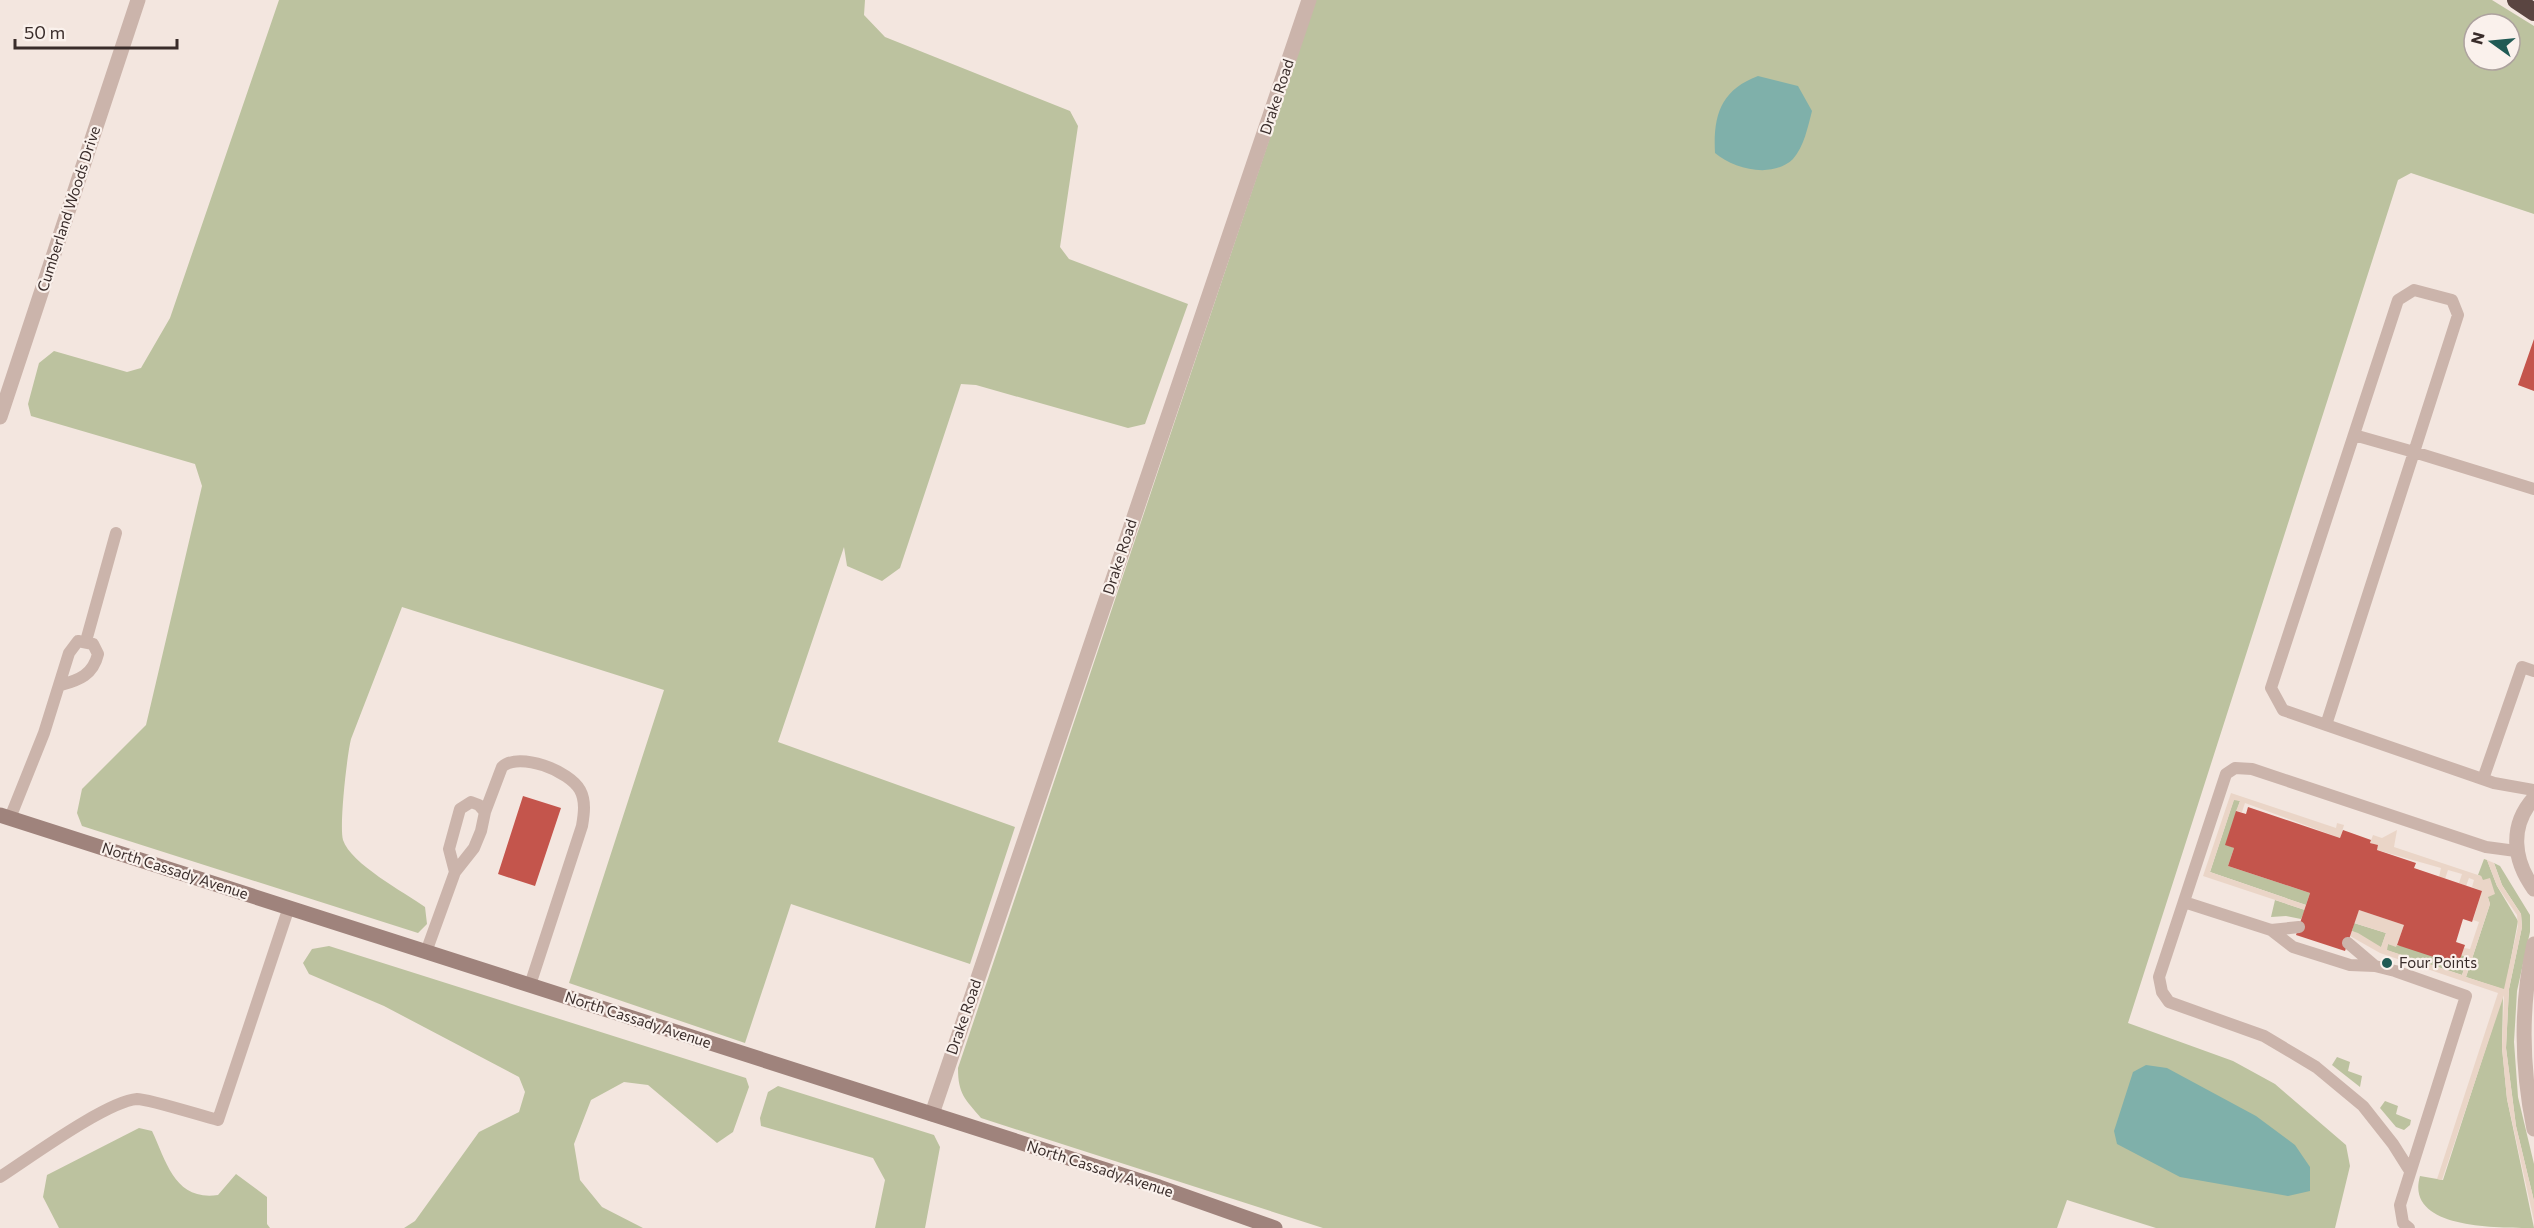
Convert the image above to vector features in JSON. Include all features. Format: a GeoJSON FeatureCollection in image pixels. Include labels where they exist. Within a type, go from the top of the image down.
{"type":"FeatureCollection","features":[{"type":"Feature","properties":{"kind":"highway"},"geometry":{"type":"LineString","coordinates":[[2516,0],[2534,12]]}},
{"type":"Feature","properties":{"kind":"main road","name":"North Cassady Avenue"},"geometry":{"type":"LineString","coordinates":[[5,817],[1159,1187],[1275,1228]]}},
{"type":"Feature","properties":{"kind":"street","name":"Cumberland Woods Drive"},"geometry":{"type":"LineString","coordinates":[[0,417],[138,0]]}},
{"type":"Feature","properties":{"kind":"street","name":"Drake Road"},"geometry":{"type":"LineString","coordinates":[[932,1114],[1309,0]]}},
{"type":"Feature","properties":{"kind":"street"},"geometry":{"type":"LineString","coordinates":[[2534,798],[2525,808],[2517,829],[2516,851],[2522,873],[2534,889]]}},
{"type":"Feature","properties":{"kind":"street"},"geometry":{"type":"LineString","coordinates":[[2534,944],[2527,975],[2522,1028],[2525,1084],[2534,1129]]}},
{"type":"Feature","properties":{"kind":"lane"},"geometry":{"type":"LineString","coordinates":[[2326,725],[2458,315],[2451,300],[2414,290],[2398,300],[2271,688],[2283,711],[2483,779],[2534,790]]}},
{"type":"Feature","properties":{"kind":"lane"},"geometry":{"type":"LineString","coordinates":[[2354,435],[2534,489]]}},
{"type":"Feature","properties":{"kind":"lane"},"geometry":{"type":"LineString","coordinates":[[86,641],[116,533]]}},
{"type":"Feature","properties":{"kind":"lane"},"geometry":{"type":"LineString","coordinates":[[5,817],[61,685],[74,644],[86,641],[97,648],[96,661],[85,676],[61,685]]}},
{"type":"Feature","properties":{"kind":"lane"},"geometry":{"type":"LineString","coordinates":[[2483,779],[2522,667],[2534,671]]}},
{"type":"Feature","properties":{"kind":"lane"},"geometry":{"type":"LineString","coordinates":[[426,952],[455,872],[474,848],[502,767],[507,762],[524,760],[567,775],[576,784],[584,802],[582,826],[530,985]]}},
{"type":"Feature","properties":{"kind":"lane"},"geometry":{"type":"LineString","coordinates":[[2410,1171],[2393,1144],[2363,1106],[2316,1068],[2264,1036],[2169,1002],[2162,992],[2159,977],[2226,774],[2235,768],[2252,769],[2486,847],[2516,851]]}},
{"type":"Feature","properties":{"kind":"lane"},"geometry":{"type":"LineString","coordinates":[[455,872],[449,849],[460,809],[471,802],[485,812]]}},
{"type":"Feature","properties":{"kind":"lane"},"geometry":{"type":"LineString","coordinates":[[2184,902],[2271,930],[2293,947],[2350,965],[2375,966],[2466,996],[2400,1205],[2403,1222],[2409,1228]]}},
{"type":"Feature","properties":{"kind":"lane"},"geometry":{"type":"LineString","coordinates":[[0,1177],[66,1133],[111,1109],[137,1099],[218,1120],[288,907]]}},
{"type":"Feature","properties":{"kind":"lane"},"geometry":{"type":"LineString","coordinates":[[2271,930],[2299,927]]}},
{"type":"Feature","properties":{"kind":"lane"},"geometry":{"type":"LineString","coordinates":[[2348,943],[2375,966]]}},
{"type":"Feature","properties":{"kind":"green space"},"geometry":{"type":"Polygon","coordinates":[[[279,0],[865,0],[864,15],[885,37],[1070,111],[1078,126],[1060,247],[1069,259],[1188,304],[1145,424],[1128,428],[976,385],[961,384],[900,568],[882,581],[847,566],[844,547],[778,742],[1015,827],[970,964],[791,904],[745,1043],[569,983],[664,690],[402,607],[351,739],[344,790],[342,832],[348,849],[367,868],[425,907],[427,924],[418,933],[82,826],[77,813],[82,789],[146,725],[202,486],[195,464],[31,416],[28,404],[39,363],[54,351],[127,372],[141,368],[170,318],[279,0]]]}},
{"type":"Feature","properties":{"kind":"green space"},"geometry":{"type":"Polygon","coordinates":[[[1316,0],[2492,0],[2511,12],[2462,12],[2462,72],[2522,72],[2522,19],[2534,26],[2534,214],[2411,173],[2398,180],[2128,1023],[2233,1061],[2275,1084],[2346,1145],[2350,1166],[2335,1228],[2156,1228],[2067,1200],[2057,1228],[1323,1228],[981,1118],[964,1096],[959,1084],[958,1068],[1316,0]]]}},
{"type":"Feature","properties":{"kind":"green space"},"geometry":{"type":"Polygon","coordinates":[[[2234,799],[2240,801],[2226,844],[2234,848],[2228,866],[2310,893],[2306,905],[2210,872],[2234,799]]]}},
{"type":"Feature","properties":{"kind":"green space"},"geometry":{"type":"Polygon","coordinates":[[[2484,859],[2487,860],[2497,886],[2518,921],[2505,990],[2466,977],[2490,904],[2481,876],[2478,875],[2484,859]]]}},
{"type":"Feature","properties":{"kind":"green space"},"geometry":{"type":"Polygon","coordinates":[[[2494,863],[2500,866],[2530,915],[2530,932],[2517,991],[2514,1042],[2518,1097],[2534,1164],[2534,1201],[2516,1126],[2506,1048],[2509,989],[2522,927],[2521,914],[2502,885],[2494,863]]]}},
{"type":"Feature","properties":{"kind":"green space"},"geometry":{"type":"Polygon","coordinates":[[[2275,900],[2305,910],[2301,919],[2286,916],[2271,917],[2275,900]]]}},
{"type":"Feature","properties":{"kind":"green space"},"geometry":{"type":"Polygon","coordinates":[[[2354,923],[2386,933],[2381,948],[2352,931],[2354,923]]]}},
{"type":"Feature","properties":{"kind":"green space"},"geometry":{"type":"Polygon","coordinates":[[[2388,944],[2468,957],[2462,975],[2386,950],[2388,944]]]}},
{"type":"Feature","properties":{"kind":"green space"},"geometry":{"type":"Polygon","coordinates":[[[329,946],[746,1078],[749,1087],[733,1132],[717,1143],[648,1085],[624,1082],[591,1100],[574,1144],[580,1180],[602,1207],[643,1228],[404,1228],[415,1221],[479,1132],[519,1112],[525,1092],[519,1077],[384,1006],[309,974],[303,963],[312,949],[329,946]]]}},
{"type":"Feature","properties":{"kind":"green space"},"geometry":{"type":"Polygon","coordinates":[[[2503,995],[2502,1048],[2507,1099],[2534,1228],[2496,1227],[2455,1222],[2438,1215],[2425,1206],[2419,1193],[2420,1176],[2443,1180],[2503,995]]]}},
{"type":"Feature","properties":{"kind":"green space"},"geometry":{"type":"Polygon","coordinates":[[[2337,1057],[2350,1062],[2348,1071],[2362,1076],[2360,1087],[2332,1065],[2337,1057]]]}},
{"type":"Feature","properties":{"kind":"green space"},"geometry":{"type":"Polygon","coordinates":[[[778,1086],[934,1135],[940,1147],[925,1228],[875,1228],[885,1180],[873,1158],[761,1126],[760,1118],[768,1092],[778,1086]]]}},
{"type":"Feature","properties":{"kind":"green space"},"geometry":{"type":"Polygon","coordinates":[[[2385,1101],[2398,1106],[2396,1114],[2411,1120],[2410,1125],[2404,1130],[2396,1127],[2380,1108],[2385,1101]]]}},
{"type":"Feature","properties":{"kind":"green space"},"geometry":{"type":"Polygon","coordinates":[[[139,1128],[152,1131],[174,1177],[192,1192],[218,1195],[236,1174],[267,1197],[267,1224],[270,1228],[59,1228],[43,1197],[47,1175],[139,1128]]]}},
{"type":"Feature","properties":{"kind":"shaded area"},"geometry":{"type":"Polygon","coordinates":[[[2231,793],[2336,828],[2337,823],[2344,825],[2340,838],[2245,803],[2242,812],[2236,811],[2240,801],[2234,800],[2210,872],[2306,905],[2305,910],[2203,876],[2231,793]]]}},
{"type":"Feature","properties":{"kind":"shaded area"},"geometry":{"type":"Polygon","coordinates":[[[2397,830],[2394,847],[2481,876],[2483,880],[2490,878],[2495,894],[2488,897],[2490,904],[2466,977],[2504,989],[2518,926],[2517,915],[2497,886],[2487,860],[2494,863],[2502,885],[2521,914],[2522,927],[2509,989],[2506,1048],[2516,1126],[2534,1201],[2534,1221],[2507,1099],[2502,1048],[2504,995],[2442,1180],[2437,1179],[2498,993],[2380,953],[2350,936],[2352,931],[2358,933],[2381,947],[2386,933],[2354,923],[2359,910],[2404,925],[2396,947],[2388,944],[2387,950],[2462,975],[2468,957],[2461,955],[2464,948],[2470,949],[2479,922],[2473,920],[2482,891],[2472,887],[2474,880],[2469,878],[2466,886],[2459,883],[2462,874],[2448,870],[2445,879],[2439,877],[2441,868],[2377,850],[2378,845],[2370,843],[2373,835],[2382,838],[2397,830]]]}},
{"type":"Feature","properties":{"kind":"water"},"geometry":{"type":"Polygon","coordinates":[[[1758,76],[1798,86],[1812,111],[1797,154],[1793,159],[1775,169],[1753,170],[1732,164],[1715,153],[1716,127],[1722,106],[1735,89],[1758,76]]]}},
{"type":"Feature","properties":{"kind":"water"},"geometry":{"type":"Polygon","coordinates":[[[2146,1065],[2167,1068],[2256,1116],[2295,1145],[2310,1167],[2310,1191],[2288,1196],[2180,1177],[2117,1144],[2114,1131],[2133,1072],[2146,1065]]]}},
{"type":"Feature","properties":{"kind":"building"},"geometry":{"type":"Polygon","coordinates":[[[2534,339],[2534,391],[2518,385],[2534,339]]]}},
{"type":"Feature","properties":{"kind":"building"},"geometry":{"type":"Polygon","coordinates":[[[523,796],[561,808],[535,886],[498,874],[523,796]]]}},
{"type":"Feature","properties":{"kind":"building"},"geometry":{"type":"Polygon","coordinates":[[[2248,807],[2340,838],[2343,830],[2371,840],[2370,843],[2378,845],[2377,850],[2416,863],[2414,868],[2482,891],[2472,922],[2463,919],[2456,942],[2465,945],[2458,965],[2397,945],[2404,925],[2359,910],[2345,951],[2296,935],[2310,893],[2228,866],[2234,848],[2225,845],[2236,811],[2246,814],[2248,807]]]}},
{"type":"Feature","properties":{"kind":"place","name":"Four Points"},"geometry":{"type":"Point","coordinates":[2387,963]}}]}
